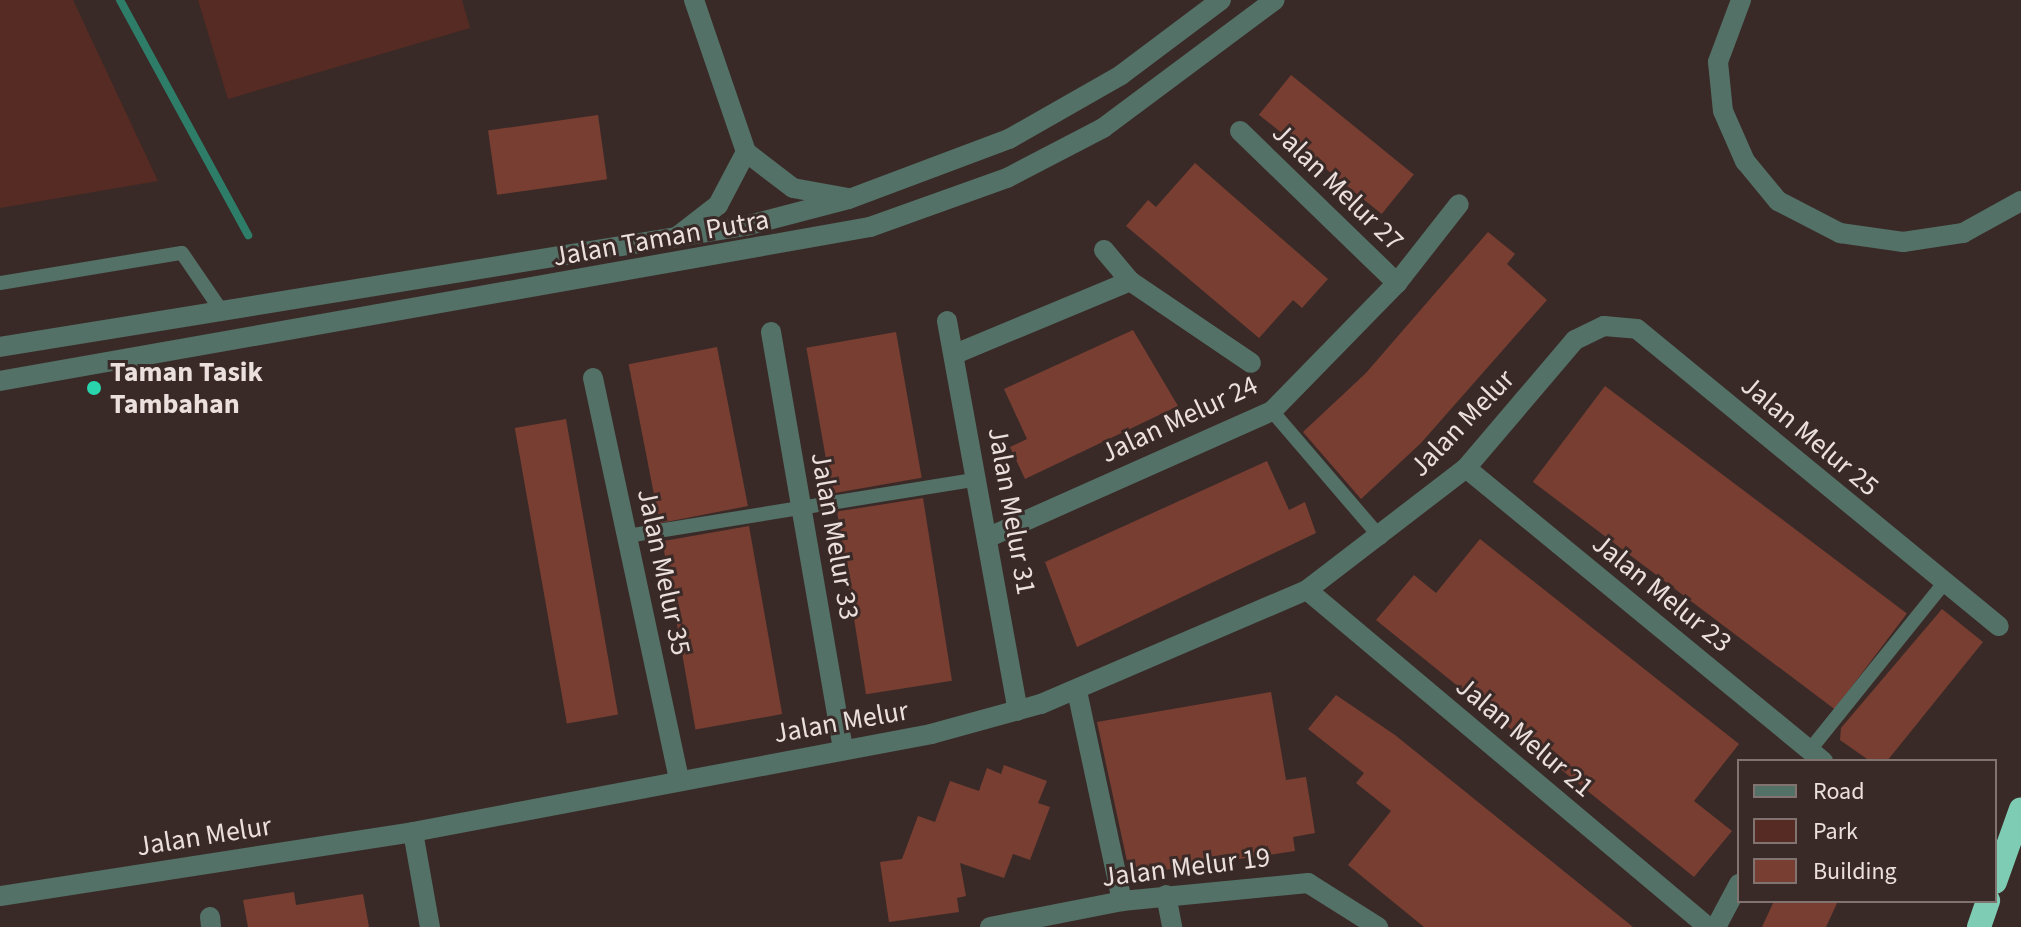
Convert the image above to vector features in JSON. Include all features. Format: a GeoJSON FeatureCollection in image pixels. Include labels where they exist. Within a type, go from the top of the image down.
{"type":"FeatureCollection","features":[{"type":"Feature","properties":{"kind":"highway"},"geometry":{"type":"LineString","coordinates":[[1997,876],[2021,809]]}},
{"type":"Feature","properties":{"kind":"highway"},"geometry":{"type":"LineString","coordinates":[[1979,927],[1987,903]]}},
{"type":"Feature","properties":{"kind":"street"},"geometry":{"type":"LineString","coordinates":[[694,0],[746,152],[793,188],[849,199]]}},
{"type":"Feature","properties":{"kind":"street","name":"Jalan Taman Putra"},"geometry":{"type":"LineString","coordinates":[[0,347],[678,236],[849,199],[1009,139],[1121,75],[1221,0]]}},
{"type":"Feature","properties":{"kind":"street","name":"Jalan Taman Putra"},"geometry":{"type":"LineString","coordinates":[[0,381],[226,344],[870,227],[1007,178],[1103,128],[1275,0]]}},
{"type":"Feature","properties":{"kind":"street"},"geometry":{"type":"LineString","coordinates":[[1741,0],[1718,62],[1723,111],[1745,161],[1778,201],[1840,233],[1903,242],[1963,233],[2021,201]]}},
{"type":"Feature","properties":{"kind":"street","name":"Jalan Melur 27"},"geometry":{"type":"LineString","coordinates":[[1240,131],[1397,283]]}},
{"type":"Feature","properties":{"kind":"street"},"geometry":{"type":"LineString","coordinates":[[678,236],[718,205],[746,152]]}},
{"type":"Feature","properties":{"kind":"street","name":"Jalan Melur 24"},"geometry":{"type":"LineString","coordinates":[[989,537],[1272,411],[1397,283],[1459,204]]}},
{"type":"Feature","properties":{"kind":"street"},"geometry":{"type":"LineString","coordinates":[[1104,250],[1130,281],[1251,363]]}},
{"type":"Feature","properties":{"kind":"street"},"geometry":{"type":"LineString","coordinates":[[955,354],[1130,281]]}},
{"type":"Feature","properties":{"kind":"street"},"geometry":{"type":"LineString","coordinates":[[221,310],[226,344]]}},
{"type":"Feature","properties":{"kind":"street","name":"Jalan Melur 31"},"geometry":{"type":"LineString","coordinates":[[947,321],[989,537],[1018,711]]}},
{"type":"Feature","properties":{"kind":"street","name":"Jalan Melur 25"},"geometry":{"type":"LineString","coordinates":[[1575,340],[1604,326],[1637,329],[1999,626]]}},
{"type":"Feature","properties":{"kind":"street","name":"Jalan Melur 33"},"geometry":{"type":"LineString","coordinates":[[771,332],[843,750]]}},
{"type":"Feature","properties":{"kind":"street","name":"Jalan Melur"},"geometry":{"type":"LineString","coordinates":[[0,896],[413,832],[679,778],[843,750],[1018,711],[1077,691],[1307,590],[1381,538],[1466,468],[1575,340]]}},
{"type":"Feature","properties":{"kind":"street","name":"Jalan Melur 35"},"geometry":{"type":"LineString","coordinates":[[593,378],[679,778]]}},
{"type":"Feature","properties":{"kind":"street","name":"Jalan Melur 23"},"geometry":{"type":"LineString","coordinates":[[1466,468],[1812,758]]}},
{"type":"Feature","properties":{"kind":"street","name":"Jalan Melur 21"},"geometry":{"type":"LineString","coordinates":[[1307,590],[1708,927]]}},
{"type":"Feature","properties":{"kind":"street"},"geometry":{"type":"LineString","coordinates":[[1077,691],[1122,901]]}},
{"type":"Feature","properties":{"kind":"street"},"geometry":{"type":"LineString","coordinates":[[413,832],[430,927]]}},
{"type":"Feature","properties":{"kind":"street","name":"Jalan Melur 19"},"geometry":{"type":"LineString","coordinates":[[990,927],[1122,901],[1308,883],[1378,927]]}},
{"type":"Feature","properties":{"kind":"street"},"geometry":{"type":"LineString","coordinates":[[1716,927],[1737,888]]}},
{"type":"Feature","properties":{"kind":"street"},"geometry":{"type":"LineString","coordinates":[[1166,895],[1172,927]]}},
{"type":"Feature","properties":{"kind":"lane"},"geometry":{"type":"LineString","coordinates":[[0,283],[182,253],[221,310]]}},
{"type":"Feature","properties":{"kind":"lane"},"geometry":{"type":"LineString","coordinates":[[1272,411],[1381,538]]}},
{"type":"Feature","properties":{"kind":"lane"},"geometry":{"type":"LineString","coordinates":[[627,536],[978,479]]}},
{"type":"Feature","properties":{"kind":"lane"},"geometry":{"type":"LineString","coordinates":[[1812,758],[1944,583]]}},
{"type":"Feature","properties":{"kind":"green space"},"geometry":{"type":"Polygon","coordinates":[[[0,0],[73,0],[158,181],[0,208],[0,0]]]}},
{"type":"Feature","properties":{"kind":"green space"},"geometry":{"type":"Polygon","coordinates":[[[198,0],[462,0],[470,28],[228,99],[198,0]]]}},
{"type":"Feature","properties":{"kind":"building"},"geometry":{"type":"Polygon","coordinates":[[[1291,75],[1414,174],[1382,214],[1259,115],[1291,75]]]}},
{"type":"Feature","properties":{"kind":"building"},"geometry":{"type":"Polygon","coordinates":[[[598,115],[607,179],[497,195],[488,130],[598,115]]]}},
{"type":"Feature","properties":{"kind":"building"},"geometry":{"type":"Polygon","coordinates":[[[1195,163],[1328,279],[1302,308],[1293,300],[1259,338],[1126,226],[1148,200],[1156,207],[1195,163]]]}},
{"type":"Feature","properties":{"kind":"building"},"geometry":{"type":"Polygon","coordinates":[[[1488,232],[1515,254],[1507,264],[1547,300],[1421,443],[1361,499],[1303,432],[1366,373],[1488,232]]]}},
{"type":"Feature","properties":{"kind":"building"},"geometry":{"type":"Polygon","coordinates":[[[1133,330],[1178,406],[1025,479],[1010,447],[1027,439],[1004,389],[1133,330]]]}},
{"type":"Feature","properties":{"kind":"building"},"geometry":{"type":"Polygon","coordinates":[[[896,332],[922,478],[832,494],[806,348],[896,332]]]}},
{"type":"Feature","properties":{"kind":"building"},"geometry":{"type":"Polygon","coordinates":[[[717,347],[748,506],[660,523],[629,364],[717,347]]]}},
{"type":"Feature","properties":{"kind":"building"},"geometry":{"type":"Polygon","coordinates":[[[1605,386],[1907,613],[1835,709],[1533,482],[1605,386]]]}},
{"type":"Feature","properties":{"kind":"building"},"geometry":{"type":"Polygon","coordinates":[[[566,419],[618,714],[567,723],[515,428],[566,419]]]}},
{"type":"Feature","properties":{"kind":"building"},"geometry":{"type":"Polygon","coordinates":[[[1267,461],[1289,510],[1305,502],[1316,533],[1077,647],[1045,562],[1267,461]]]}},
{"type":"Feature","properties":{"kind":"building"},"geometry":{"type":"Polygon","coordinates":[[[923,498],[952,681],[866,694],[837,512],[923,498]]]}},
{"type":"Feature","properties":{"kind":"building"},"geometry":{"type":"Polygon","coordinates":[[[749,526],[782,714],[696,729],[662,541],[749,526]]]}},
{"type":"Feature","properties":{"kind":"building"},"geometry":{"type":"Polygon","coordinates":[[[1480,539],[1739,744],[1694,801],[1732,831],[1694,877],[1376,620],[1414,575],[1436,593],[1480,539]]]}},
{"type":"Feature","properties":{"kind":"building"},"geometry":{"type":"Polygon","coordinates":[[[1942,609],[1983,642],[1889,759],[1867,759],[1840,740],[1841,728],[1942,609]]]}},
{"type":"Feature","properties":{"kind":"building"},"geometry":{"type":"Polygon","coordinates":[[[1271,692],[1286,780],[1306,777],[1315,833],[1293,837],[1295,851],[1130,875],[1097,722],[1271,692]]]}},
{"type":"Feature","properties":{"kind":"building"},"geometry":{"type":"Polygon","coordinates":[[[1336,695],[1395,735],[1633,927],[1424,927],[1348,865],[1391,811],[1356,783],[1364,773],[1308,729],[1336,695]]]}},
{"type":"Feature","properties":{"kind":"building"},"geometry":{"type":"Polygon","coordinates":[[[1004,765],[1047,781],[1038,803],[1050,807],[1030,860],[1013,854],[1004,878],[960,863],[966,896],[957,898],[959,912],[889,922],[880,862],[902,859],[918,816],[935,822],[950,781],[979,791],[987,768],[1001,774],[1004,765]]]}},
{"type":"Feature","properties":{"kind":"building"},"geometry":{"type":"Polygon","coordinates":[[[294,892],[296,905],[363,894],[369,927],[248,927],[243,900],[294,892]]]}},
{"type":"Feature","properties":{"kind":"building"},"geometry":{"type":"Polygon","coordinates":[[[1773,903],[1837,903],[1826,927],[1762,927],[1773,903]]]}},
{"type":"Feature","properties":{"kind":"waterway"},"geometry":{"type":"LineString","coordinates":[[120,0],[248,235]]}},
{"type":"Feature","properties":{"kind":"place","name":"Taman Tasik Tambahan"},"geometry":{"type":"Point","coordinates":[94,388]}}]}
